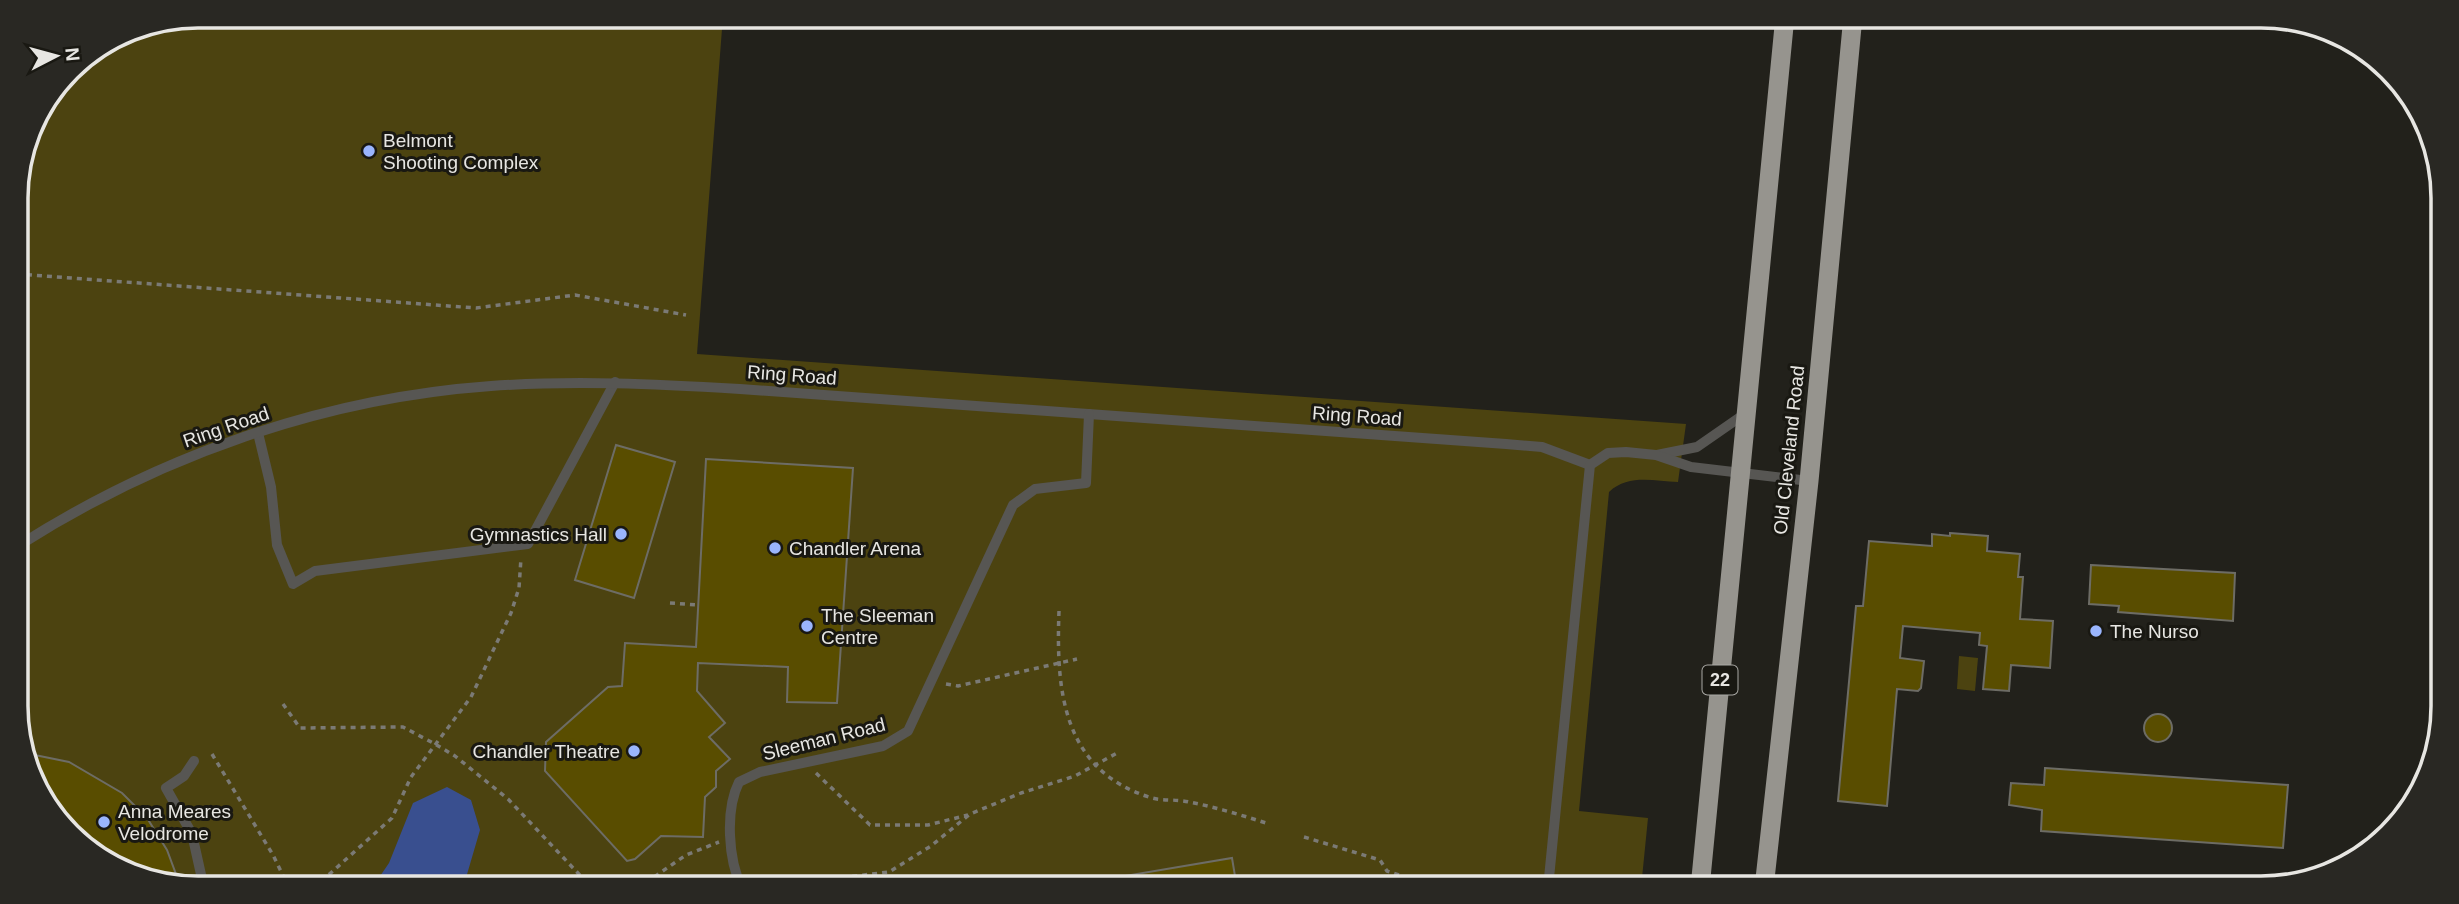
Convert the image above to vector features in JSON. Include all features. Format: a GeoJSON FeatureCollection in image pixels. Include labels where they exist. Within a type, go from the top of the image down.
{"type":"FeatureCollection","features":[{"type":"Feature","properties":{"kind":"highway","name":"22"},"geometry":{"type":"LineString","coordinates":[[1701,876],[1784,28]]}},
{"type":"Feature","properties":{"kind":"highway","name":"Old Cleveland Road"},"geometry":{"type":"LineString","coordinates":[[1765,876],[1809,481],[1852,28]]}},
{"type":"Feature","properties":{"kind":"lane"},"geometry":{"type":"LineString","coordinates":[[258,433],[275,509],[277,545],[293,584],[315,571],[528,544],[537,532],[615,383]]}},
{"type":"Feature","properties":{"kind":"lane","name":"Ring Road"},"geometry":{"type":"LineString","coordinates":[[28,540],[128,483],[258,433],[343,410],[434,392],[499,385],[615,383],[942,402],[1542,447],[1590,465]]}},
{"type":"Feature","properties":{"kind":"lane"},"geometry":{"type":"LineString","coordinates":[[1549,876],[1586,479],[1590,465],[1608,453],[1656,455],[1697,447],[1746,412]]}},
{"type":"Feature","properties":{"kind":"lane","name":"Sleeman Road"},"geometry":{"type":"LineString","coordinates":[[737,876],[732,841],[734,797],[739,782],[760,772],[883,746],[908,731],[1013,505],[1035,489],[1086,483],[1089,414]]}},
{"type":"Feature","properties":{"kind":"lane"},"geometry":{"type":"LineString","coordinates":[[1656,455],[1691,467],[1809,481]]}},
{"type":"Feature","properties":{"kind":"lane"},"geometry":{"type":"LineString","coordinates":[[194,761],[184,776],[166,788],[192,834],[201,876]]}},
{"type":"Feature","properties":{"kind":"path"},"geometry":{"type":"LineString","coordinates":[[28,275],[477,308],[575,295],[686,315]]}},
{"type":"Feature","properties":{"kind":"path"},"geometry":{"type":"LineString","coordinates":[[327,876],[392,818],[411,777],[471,697],[511,613],[523,568],[520,546]]}},
{"type":"Feature","properties":{"kind":"path"},"geometry":{"type":"LineString","coordinates":[[670,603],[698,605]]}},
{"type":"Feature","properties":{"kind":"path"},"geometry":{"type":"LineString","coordinates":[[1059,611],[1057,662],[1070,725],[1095,766],[1116,783],[1153,799],[1186,801],[1266,823]]}},
{"type":"Feature","properties":{"kind":"path"},"geometry":{"type":"LineString","coordinates":[[943,684],[958,686],[1077,659]]}},
{"type":"Feature","properties":{"kind":"path"},"geometry":{"type":"LineString","coordinates":[[283,704],[300,728],[403,727],[435,744],[455,756],[508,799],[581,876]]}},
{"type":"Feature","properties":{"kind":"path"},"geometry":{"type":"LineString","coordinates":[[809,763],[820,781],[870,825],[928,825],[970,814],[1095,766],[1117,753]]}},
{"type":"Feature","properties":{"kind":"path"},"geometry":{"type":"LineString","coordinates":[[212,754],[283,876]]}},
{"type":"Feature","properties":{"kind":"path"},"geometry":{"type":"LineString","coordinates":[[855,876],[889,872],[930,846],[970,814]]}},
{"type":"Feature","properties":{"kind":"path"},"geometry":{"type":"LineString","coordinates":[[1304,837],[1380,860],[1387,870],[1404,876]]}},
{"type":"Feature","properties":{"kind":"path"},"geometry":{"type":"LineString","coordinates":[[655,876],[686,855],[715,842],[732,841]]}},
{"type":"Feature","properties":{"kind":"shaded area","name":"The Sleeman Centre"},"geometry":{"type":"Polygon","coordinates":[[[722,28],[697,354],[1686,424],[1678,482],[1633,481],[1616,486],[1609,492],[1579,811],[1648,818],[1642,876],[198,876],[175,875],[123,859],[86,834],[57,801],[37,761],[28,717],[28,187],[34,154],[45,123],[66,91],[91,91],[91,66],[94,63],[133,41],[175,29],[722,28]]]}},
{"type":"Feature","properties":{"kind":"shaded area"},"geometry":{"type":"Polygon","coordinates":[[[1959,656],[1978,658],[1975,691],[1957,689],[1959,656]]]}},
{"type":"Feature","properties":{"kind":"water"},"geometry":{"type":"Polygon","coordinates":[[[447,787],[471,800],[480,830],[467,876],[380,876],[389,863],[413,803],[447,787]]]}},
{"type":"Feature","properties":{"kind":"building","name":"Gymnastics Hall"},"geometry":{"type":"Polygon","coordinates":[[[616,445],[675,462],[634,598],[575,580],[616,445]]]}},
{"type":"Feature","properties":{"kind":"building"},"geometry":{"type":"Polygon","coordinates":[[[706,459],[853,468],[837,703],[787,702],[788,667],[698,663],[697,691],[725,723],[709,737],[730,759],[716,771],[716,787],[705,797],[703,837],[661,836],[635,859],[627,861],[545,771],[546,742],[608,687],[622,686],[625,643],[696,647],[706,459]]]}},
{"type":"Feature","properties":{"kind":"building"},"geometry":{"type":"Polygon","coordinates":[[[1950,533],[1988,536],[1987,551],[2020,554],[2018,577],[2023,577],[2020,619],[2053,621],[2050,668],[2011,665],[2009,691],[1983,689],[1987,646],[1979,645],[1980,633],[1903,626],[1900,658],[1924,661],[1921,688],[1918,691],[1897,689],[1887,806],[1838,801],[1856,606],[1863,606],[1869,541],[1932,546],[1932,534],[1950,536],[1950,533]]]}},
{"type":"Feature","properties":{"kind":"building"},"geometry":{"type":"Polygon","coordinates":[[[2091,565],[2235,573],[2233,621],[2118,612],[2119,606],[2089,604],[2091,565]]]}},
{"type":"Feature","properties":{"kind":"building"},"geometry":{"type":"Polygon","coordinates":[[[2158,714],[2168,718],[2172,728],[2168,738],[2158,742],[2148,738],[2144,728],[2148,718],[2158,714]]]}},
{"type":"Feature","properties":{"kind":"building","name":"Anna Meares Velodrome"},"geometry":{"type":"Polygon","coordinates":[[[35,755],[69,762],[122,793],[147,818],[167,850],[176,875],[143,867],[103,847],[70,818],[57,801],[45,781],[35,755]]]}},
{"type":"Feature","properties":{"kind":"building"},"geometry":{"type":"Polygon","coordinates":[[[2045,768],[2288,785],[2283,848],[2041,831],[2042,810],[2009,805],[2011,783],[2044,785],[2045,768]]]}},
{"type":"Feature","properties":{"kind":"building"},"geometry":{"type":"Polygon","coordinates":[[[1232,858],[1235,876],[1125,876],[1232,858]]]}},
{"type":"Feature","properties":{"kind":"place","name":"Belmont Shooting Complex"},"geometry":{"type":"Point","coordinates":[369,151]}},
{"type":"Feature","properties":{"kind":"place","name":"Gymnastics Hall"},"geometry":{"type":"Point","coordinates":[621,534]}},
{"type":"Feature","properties":{"kind":"place","name":"Chandler Arena"},"geometry":{"type":"Point","coordinates":[775,548]}},
{"type":"Feature","properties":{"kind":"place","name":"The Sleeman Centre"},"geometry":{"type":"Point","coordinates":[807,626]}},
{"type":"Feature","properties":{"kind":"place","name":"The Nurso"},"geometry":{"type":"Point","coordinates":[2096,631]}},
{"type":"Feature","properties":{"kind":"place","name":"Chandler Theatre"},"geometry":{"type":"Point","coordinates":[634,751]}},
{"type":"Feature","properties":{"kind":"place","name":"Anna Meares Velodrome"},"geometry":{"type":"Point","coordinates":[104,822]}}]}
